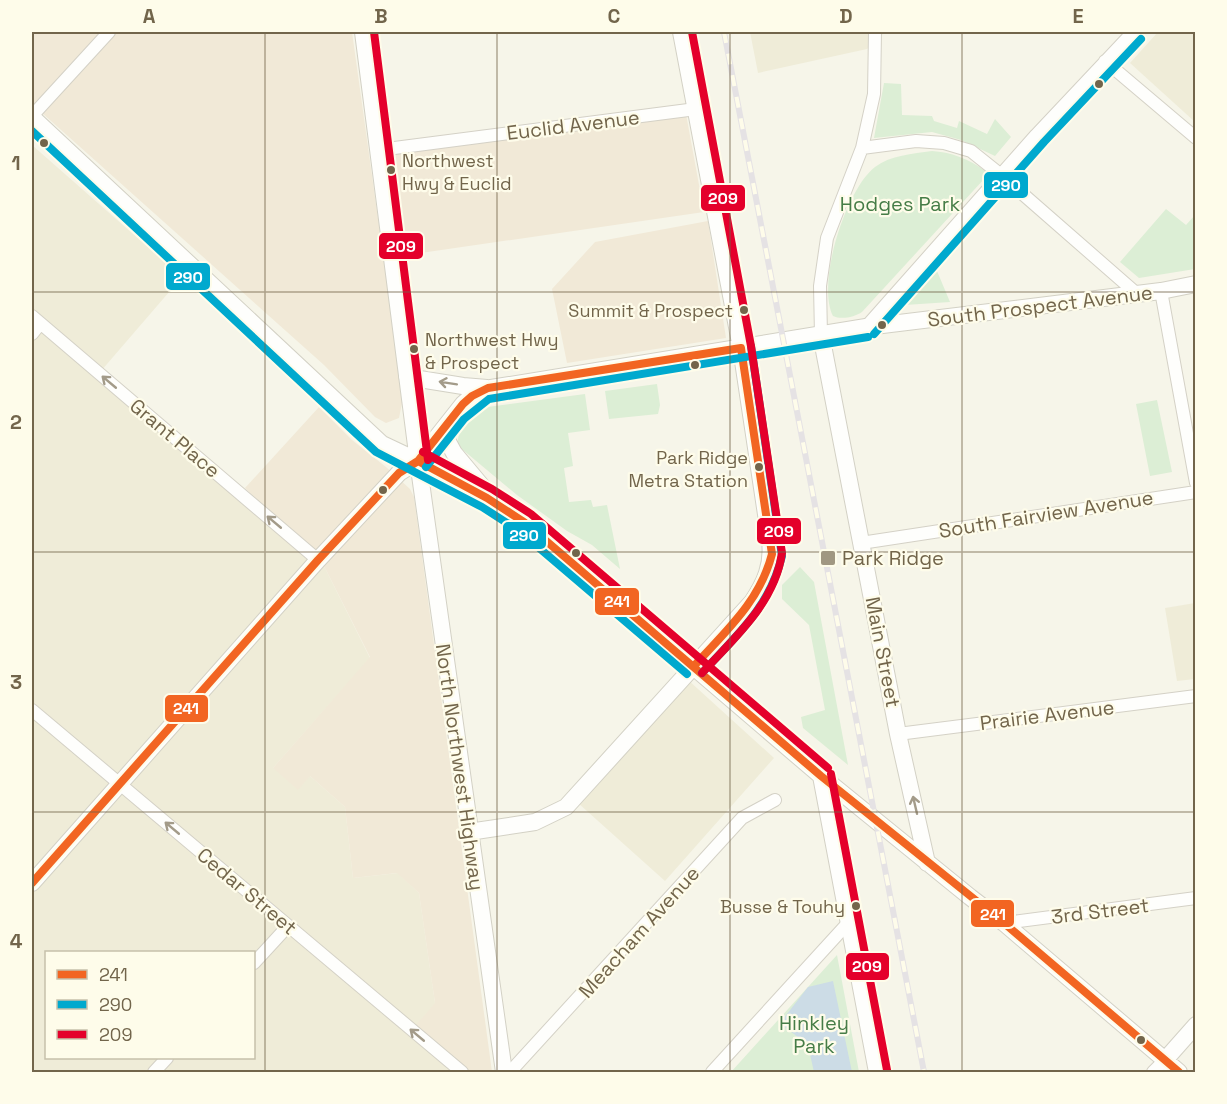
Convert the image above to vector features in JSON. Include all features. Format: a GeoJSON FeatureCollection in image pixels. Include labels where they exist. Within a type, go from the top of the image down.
{"type":"FeatureCollection","features":[{"type":"Feature","properties":{"kind":"main road","name":"North Northwest Highway"},"geometry":{"type":"LineString","coordinates":[[363,32],[418,460],[504,1072]]}},
{"type":"Feature","properties":{"kind":"main road"},"geometry":{"type":"LineString","coordinates":[[469,832],[535,822],[566,807],[757,595],[769,569],[772,554],[741,348],[681,32]]}},
{"type":"Feature","properties":{"kind":"main road"},"geometry":{"type":"LineString","coordinates":[[32,117],[382,444],[418,460],[524,522],[821,776],[1004,923],[1159,1066],[1179,1072]]}},
{"type":"Feature","properties":{"kind":"main road","name":"South Prospect Avenue"},"geometry":{"type":"LineString","coordinates":[[32,883],[318,560],[399,473],[418,460],[472,396],[488,388],[866,327],[1161,291],[1196,284]]}},
{"type":"Feature","properties":{"kind":"main road","name":"Main Street"},"geometry":{"type":"LineString","coordinates":[[821,335],[898,734],[927,863]]}},
{"type":"Feature","properties":{"kind":"main road"},"geometry":{"type":"LineString","coordinates":[[407,377],[488,388]]}},
{"type":"Feature","properties":{"kind":"main road"},"geometry":{"type":"LineString","coordinates":[[449,422],[447,440],[454,453],[496,504]]}},
{"type":"Feature","properties":{"kind":"main road"},"geometry":{"type":"LineString","coordinates":[[821,776],[877,1072]]}},
{"type":"Feature","properties":{"kind":"main road"},"geometry":{"type":"LineString","coordinates":[[1159,1066],[1196,1025]]}},
{"type":"Feature","properties":{"kind":"street"},"geometry":{"type":"LineString","coordinates":[[32,117],[109,32]]}},
{"type":"Feature","properties":{"kind":"street"},"geometry":{"type":"LineString","coordinates":[[821,335],[820,286],[826,238],[862,148],[874,94],[875,32]]}},
{"type":"Feature","properties":{"kind":"street"},"geometry":{"type":"LineString","coordinates":[[866,327],[1001,175],[1133,32]]}},
{"type":"Feature","properties":{"kind":"street"},"geometry":{"type":"LineString","coordinates":[[1106,62],[1196,138]]}},
{"type":"Feature","properties":{"kind":"street","name":"Euclid Avenue"},"geometry":{"type":"LineString","coordinates":[[379,150],[696,109]]}},
{"type":"Feature","properties":{"kind":"street"},"geometry":{"type":"LineString","coordinates":[[862,148],[916,141],[944,143],[971,151],[1136,293]]}},
{"type":"Feature","properties":{"kind":"street"},"geometry":{"type":"LineString","coordinates":[[1161,291],[1196,483]]}},
{"type":"Feature","properties":{"kind":"street"},"geometry":{"type":"LineString","coordinates":[[32,334],[36,320]]}},
{"type":"Feature","properties":{"kind":"street","name":"Grant Place"},"geometry":{"type":"LineString","coordinates":[[36,320],[318,560]]}},
{"type":"Feature","properties":{"kind":"street","name":"South Fairview Avenue"},"geometry":{"type":"LineString","coordinates":[[861,543],[1196,492]]}},
{"type":"Feature","properties":{"kind":"street","name":"Prairie Avenue"},"geometry":{"type":"LineString","coordinates":[[898,734],[1196,696]]}},
{"type":"Feature","properties":{"kind":"street","name":"Cedar Street"},"geometry":{"type":"LineString","coordinates":[[32,710],[462,1072]]}},
{"type":"Feature","properties":{"kind":"street","name":"Meacham Avenue"},"geometry":{"type":"LineString","coordinates":[[510,1072],[742,818],[775,800]]}},
{"type":"Feature","properties":{"kind":"street","name":"3rd Street"},"geometry":{"type":"LineString","coordinates":[[1004,923],[1196,898]]}},
{"type":"Feature","properties":{"kind":"street"},"geometry":{"type":"LineString","coordinates":[[712,1072],[848,923]]}},
{"type":"Feature","properties":{"kind":"street"},"geometry":{"type":"LineString","coordinates":[[255,962],[288,926]]}},
{"type":"Feature","properties":{"kind":"street"},"geometry":{"type":"LineString","coordinates":[[154,1072],[166,1059]]}},
{"type":"Feature","properties":{"kind":"shaded area"},"geometry":{"type":"Polygon","coordinates":[[[32,32],[352,32],[403,398],[399,418],[386,423],[375,417],[324,365],[32,104],[32,32]]]}},
{"type":"Feature","properties":{"kind":"shaded area"},"geometry":{"type":"Polygon","coordinates":[[[750,32],[885,32],[867,49],[758,73],[750,32]]]}},
{"type":"Feature","properties":{"kind":"shaded area"},"geometry":{"type":"Polygon","coordinates":[[[1158,32],[1195,32],[1195,122],[1130,63],[1158,32]]]}},
{"type":"Feature","properties":{"kind":"shaded area"},"geometry":{"type":"Polygon","coordinates":[[[686,114],[704,212],[407,255],[390,155],[686,114]]]}},
{"type":"Feature","properties":{"kind":"shaded area"},"geometry":{"type":"Polygon","coordinates":[[[32,145],[182,277],[101,371],[325,568],[370,658],[273,768],[310,776],[345,807],[353,878],[398,873],[419,893],[435,1003],[457,1072],[32,1072],[32,145]]]}},
{"type":"Feature","properties":{"kind":"shaded area"},"geometry":{"type":"Polygon","coordinates":[[[708,221],[726,338],[567,363],[552,289],[595,242],[708,221]]]}},
{"type":"Feature","properties":{"kind":"shaded area"},"geometry":{"type":"Polygon","coordinates":[[[319,407],[352,440],[410,489],[414,497],[492,1072],[457,1072],[410,1032],[435,1003],[419,893],[397,873],[353,878],[345,807],[310,776],[298,790],[273,768],[370,657],[325,568],[245,488],[319,407]]]}},
{"type":"Feature","properties":{"kind":"shaded area"},"geometry":{"type":"Polygon","coordinates":[[[1195,603],[1195,679],[1177,681],[1165,608],[1195,603]]]}},
{"type":"Feature","properties":{"kind":"shaded area"},"geometry":{"type":"Polygon","coordinates":[[[687,679],[774,758],[665,881],[578,803],[687,679]]]}},
{"type":"Feature","properties":{"kind":"shaded area"},"geometry":{"type":"Polygon","coordinates":[[[833,981],[852,1072],[814,1072],[808,1045],[780,1023],[808,987],[833,981]]]}},
{"type":"Feature","properties":{"kind":"green space"},"geometry":{"type":"Polygon","coordinates":[[[884,83],[901,84],[902,115],[932,116],[934,121],[957,128],[959,121],[987,134],[995,119],[1011,137],[995,156],[961,140],[932,132],[874,138],[884,83]]]}},
{"type":"Feature","properties":{"kind":"green space","name":"Hodges Park"},"geometry":{"type":"Polygon","coordinates":[[[932,151],[953,155],[973,163],[985,171],[985,178],[862,312],[848,317],[833,316],[828,282],[831,260],[844,215],[864,178],[875,167],[888,160],[932,151]]]}},
{"type":"Feature","properties":{"kind":"green space"},"geometry":{"type":"Polygon","coordinates":[[[1166,209],[1186,225],[1195,215],[1195,269],[1139,278],[1120,262],[1166,209]]]}},
{"type":"Feature","properties":{"kind":"green space"},"geometry":{"type":"Polygon","coordinates":[[[937,271],[950,302],[905,305],[937,271]]]}},
{"type":"Feature","properties":{"kind":"green space"},"geometry":{"type":"Polygon","coordinates":[[[657,384],[660,405],[658,414],[609,419],[605,391],[657,384]]]}},
{"type":"Feature","properties":{"kind":"green space"},"geometry":{"type":"Polygon","coordinates":[[[585,394],[590,430],[568,433],[573,466],[564,468],[569,502],[591,500],[593,507],[607,505],[620,569],[592,545],[567,531],[517,495],[457,445],[460,428],[480,408],[585,394]]]}},
{"type":"Feature","properties":{"kind":"green space"},"geometry":{"type":"Polygon","coordinates":[[[1157,400],[1172,472],[1150,476],[1136,404],[1157,400]]]}},
{"type":"Feature","properties":{"kind":"green space"},"geometry":{"type":"Polygon","coordinates":[[[800,567],[814,582],[848,765],[803,728],[801,717],[825,710],[809,625],[782,599],[782,585],[800,567]]]}},
{"type":"Feature","properties":{"kind":"green space","name":"Hinkley Park"},"geometry":{"type":"Polygon","coordinates":[[[837,955],[859,1072],[731,1072],[837,955]]]}},
{"type":"Feature","properties":{"kind":"railway"},"geometry":{"type":"LineString","coordinates":[[724,32],[924,1072]]}},
{"type":"Feature","properties":{"kind":"transit line","name":"209"},"geometry":{"type":"LineString","coordinates":[[374,32],[428,460]]}},
{"type":"Feature","properties":{"kind":"transit line","name":"209"},"geometry":{"type":"LineString","coordinates":[[692,32],[751,346],[782,553],[778,571],[762,604],[740,633],[702,673]]}},
{"type":"Feature","properties":{"kind":"transit line","name":"290"},"geometry":{"type":"LineString","coordinates":[[874,334],[1044,142],[1141,39]]}},
{"type":"Feature","properties":{"kind":"transit line","name":"290"},"geometry":{"type":"LineString","coordinates":[[32,131],[376,452],[482,507],[518,530],[687,674]]}},
{"type":"Feature","properties":{"kind":"transit line","name":"290"},"geometry":{"type":"LineString","coordinates":[[426,467],[464,419],[489,399],[868,337]]}},
{"type":"Feature","properties":{"kind":"transit line","name":"290"},"geometry":{"type":"LineString","coordinates":[[702,673],[760,606],[777,574],[782,556],[751,346]]}},
{"type":"Feature","properties":{"kind":"transit line","name":"241"},"geometry":{"type":"LineString","coordinates":[[694,666],[730,628],[750,601],[767,571],[772,554],[741,348]]}},
{"type":"Feature","properties":{"kind":"transit line","name":"241"},"geometry":{"type":"LineString","coordinates":[[32,883],[318,560],[399,473],[418,461],[463,404],[472,396],[488,388],[741,348]]}},
{"type":"Feature","properties":{"kind":"transit line","name":"209"},"geometry":{"type":"LineString","coordinates":[[423,452],[492,489],[531,514],[828,768]]}},
{"type":"Feature","properties":{"kind":"transit line","name":"241"},"geometry":{"type":"LineString","coordinates":[[418,461],[487,498],[524,522],[821,776],[1004,923],[1179,1072]]}},
{"type":"Feature","properties":{"kind":"transit line","name":"209"},"geometry":{"type":"LineString","coordinates":[[831,774],[887,1070]]}},
{"type":"Feature","properties":{"kind":"place","name":"Northwest Hwy & Euclid"},"geometry":{"type":"Point","coordinates":[391,170]}},
{"type":"Feature","properties":{"kind":"place","name":"Summit & Prospect"},"geometry":{"type":"Point","coordinates":[744,310]}},
{"type":"Feature","properties":{"kind":"place","name":"Northwest Hwy & Prospect"},"geometry":{"type":"Point","coordinates":[414,349]}},
{"type":"Feature","properties":{"kind":"place","name":"Park Ridge Metra Station"},"geometry":{"type":"Point","coordinates":[759,467]}},
{"type":"Feature","properties":{"kind":"place","name":"Park Ridge"},"geometry":{"type":"Point","coordinates":[828,558]}},
{"type":"Feature","properties":{"kind":"place","name":"Busse & Touhy"},"geometry":{"type":"Point","coordinates":[856,906]}}]}
